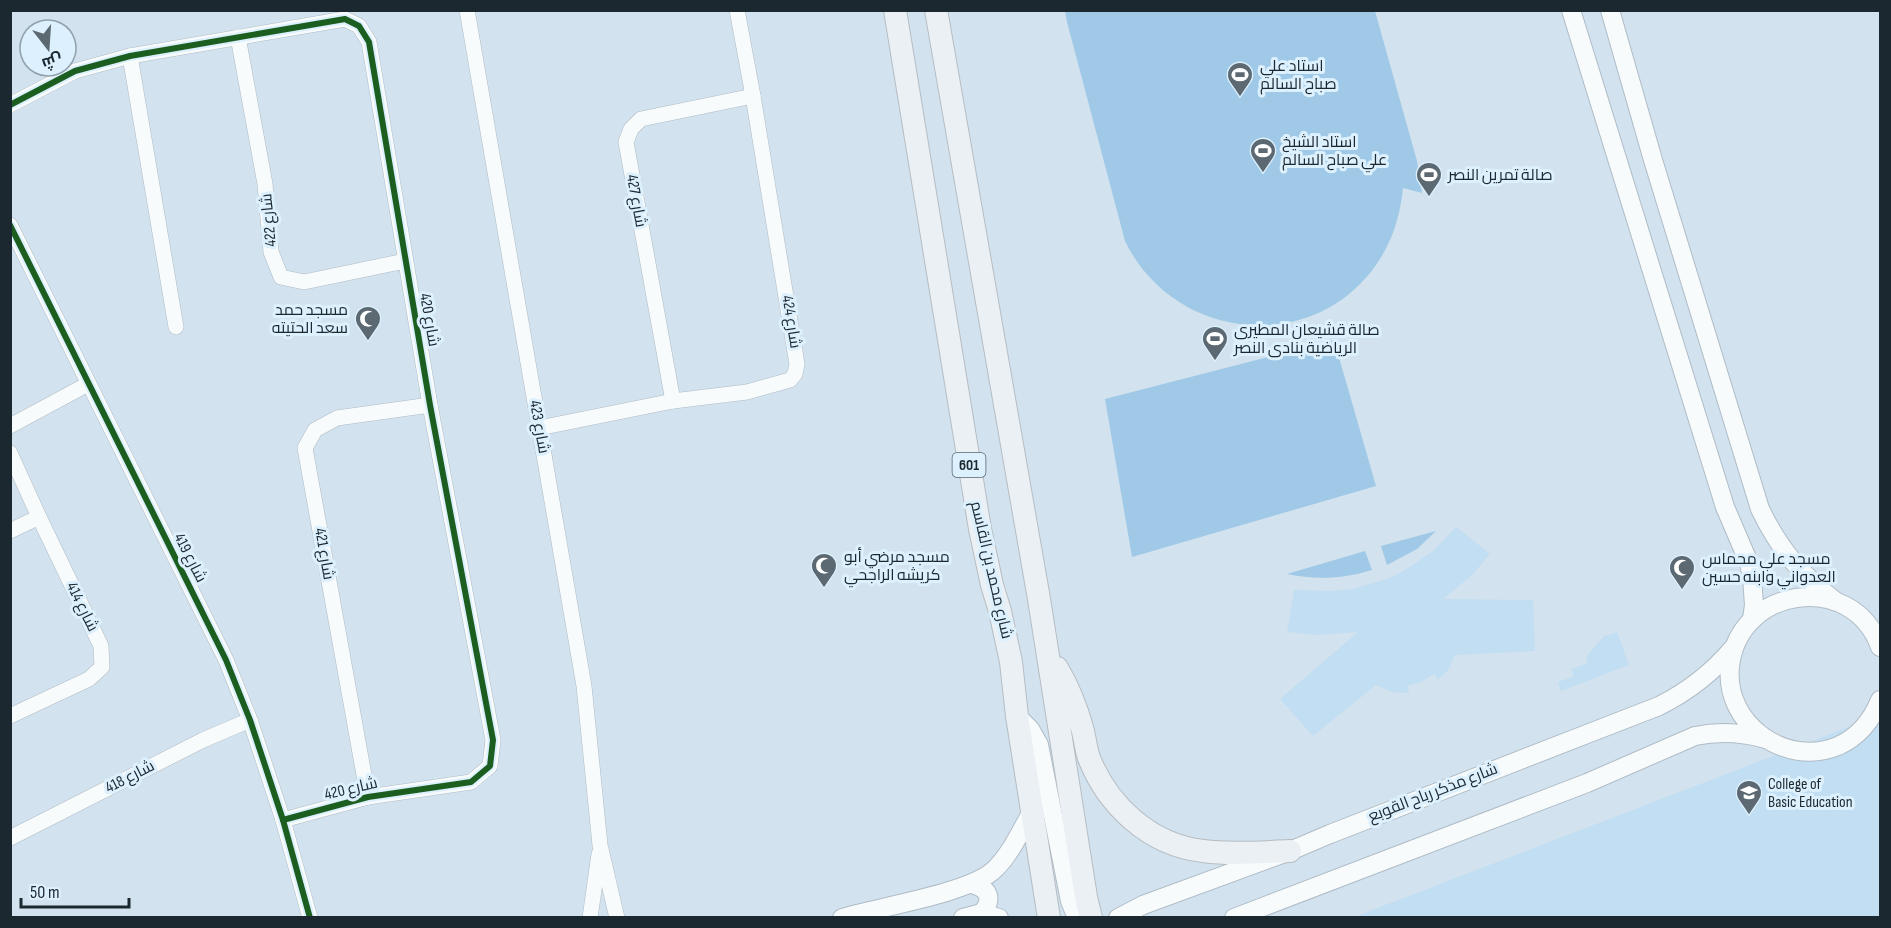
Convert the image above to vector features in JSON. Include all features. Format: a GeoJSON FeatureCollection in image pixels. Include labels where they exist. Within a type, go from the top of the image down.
{"type":"FeatureCollection","features":[{"type":"Feature","properties":{"kind":"main road","name":"شارع محمد بن القاسم"},"geometry":{"type":"LineString","coordinates":[[895,10],[976,510],[989,576],[1002,619],[1011,662],[1017,716],[1049,918]]}},
{"type":"Feature","properties":{"kind":"main road"},"geometry":{"type":"LineString","coordinates":[[936,10],[1048,654],[1091,918]]}},
{"type":"Feature","properties":{"kind":"main road"},"geometry":{"type":"LineString","coordinates":[[1048,654],[1073,700],[1088,755],[1098,779],[1113,801],[1131,819],[1152,834],[1176,845],[1201,851],[1227,853],[1290,851]]}},
{"type":"Feature","properties":{"kind":"street","name":"شارع 423"},"geometry":{"type":"LineString","coordinates":[[467,10],[584,686],[600,845],[617,918]]}},
{"type":"Feature","properties":{"kind":"street","name":"شارع 424"},"geometry":{"type":"LineString","coordinates":[[539,428],[673,401],[747,392],[790,380],[795,374],[797,364],[737,10]]}},
{"type":"Feature","properties":{"kind":"street"},"geometry":{"type":"LineString","coordinates":[[1571,10],[1725,507],[1749,563],[1754,591],[1752,619]]}},
{"type":"Feature","properties":{"kind":"street"},"geometry":{"type":"LineString","coordinates":[[1610,10],[1653,160],[1760,509],[1771,531],[1799,570],[1835,601]]}},
{"type":"Feature","properties":{"kind":"street","name":"شارع 420"},"geometry":{"type":"LineString","coordinates":[[10,105],[75,71],[130,56],[237,37],[345,19],[359,26],[369,42],[430,405],[494,740],[489,766],[471,782],[368,797],[283,820]]}},
{"type":"Feature","properties":{"kind":"street","name":"شارع 422"},"geometry":{"type":"LineString","coordinates":[[237,37],[266,184],[271,252],[281,277],[304,282],[405,261]]}},
{"type":"Feature","properties":{"kind":"street"},"geometry":{"type":"LineString","coordinates":[[130,56],[176,327]]}},
{"type":"Feature","properties":{"kind":"street","name":"شارع 427"},"geometry":{"type":"LineString","coordinates":[[673,401],[626,142],[631,129],[641,119],[753,96]]}},
{"type":"Feature","properties":{"kind":"street","name":"شارع 419"},"geometry":{"type":"LineString","coordinates":[[10,225],[226,660],[250,720],[283,820],[309,918]]}},
{"type":"Feature","properties":{"kind":"street"},"geometry":{"type":"LineString","coordinates":[[10,426],[88,384]]}},
{"type":"Feature","properties":{"kind":"street","name":"شارع 421"},"geometry":{"type":"LineString","coordinates":[[368,797],[305,448],[315,430],[337,418],[430,405]]}},
{"type":"Feature","properties":{"kind":"street","name":"شارع 414"},"geometry":{"type":"LineString","coordinates":[[10,453],[101,646],[102,667],[89,679],[10,716]]}},
{"type":"Feature","properties":{"kind":"street"},"geometry":{"type":"LineString","coordinates":[[10,531],[39,517]]}},
{"type":"Feature","properties":{"kind":"street"},"geometry":{"type":"LineString","coordinates":[[1766,740],[1749,726],[1737,709],[1731,689],[1730,667],[1734,647],[1752,619],[1770,605],[1791,597],[1813,596],[1835,601],[1881,618]]}},
{"type":"Feature","properties":{"kind":"street"},"geometry":{"type":"LineString","coordinates":[[1852,609],[1867,623],[1881,647]]}},
{"type":"Feature","properties":{"kind":"street","name":"شارع مذكر رباح القوبع"},"geometry":{"type":"LineString","coordinates":[[1118,918],[1143,905],[1290,851],[1659,706],[1701,681],[1734,647]]}},
{"type":"Feature","properties":{"kind":"street"},"geometry":{"type":"LineString","coordinates":[[1234,918],[1587,783],[1687,739],[1713,732],[1731,732],[1749,734],[1788,749],[1813,752],[1837,746],[1858,733],[1878,708]]}},
{"type":"Feature","properties":{"kind":"street"},"geometry":{"type":"LineString","coordinates":[[1017,716],[1030,729],[1039,745],[1070,901],[1077,918]]}},
{"type":"Feature","properties":{"kind":"street","name":"شارع 418"},"geometry":{"type":"LineString","coordinates":[[10,838],[202,740],[250,720]]}},
{"type":"Feature","properties":{"kind":"street"},"geometry":{"type":"LineString","coordinates":[[842,918],[972,884],[993,871],[1005,857],[1032,812]]}},
{"type":"Feature","properties":{"kind":"street","name":"شارع 423"},"geometry":{"type":"LineString","coordinates":[[590,918],[600,845]]}},
{"type":"Feature","properties":{"kind":"street"},"geometry":{"type":"LineString","coordinates":[[963,918],[991,916],[988,895],[982,887],[972,884]]}},
{"type":"Feature","properties":{"kind":"shaded area","name":"استاد الشيخ علي صباح السالم"},"geometry":{"type":"Polygon","coordinates":[[[1065,11],[1375,11],[1417,161],[1422,193],[1403,188],[1394,229],[1376,265],[1349,294],[1316,314],[1281,324],[1244,325],[1208,316],[1175,299],[1147,274],[1125,241],[1065,11]]]}},
{"type":"Feature","properties":{"kind":"shaded area"},"geometry":{"type":"Polygon","coordinates":[[[1334,340],[1376,486],[1132,557],[1105,399],[1334,340]]]}},
{"type":"Feature","properties":{"kind":"shaded area"},"geometry":{"type":"Polygon","coordinates":[[[1456,527],[1490,554],[1472,575],[1443,599],[1533,600],[1535,651],[1455,655],[1448,670],[1438,680],[1434,674],[1421,682],[1408,686],[1409,692],[1392,692],[1376,685],[1313,736],[1280,699],[1358,632],[1317,635],[1287,632],[1294,590],[1353,589],[1390,578],[1433,551],[1456,527]]]}},
{"type":"Feature","properties":{"kind":"shaded area"},"geometry":{"type":"Polygon","coordinates":[[[1436,531],[1417,549],[1387,565],[1381,546],[1436,531]]]}},
{"type":"Feature","properties":{"kind":"shaded area"},"geometry":{"type":"Polygon","coordinates":[[[1365,551],[1372,570],[1330,578],[1287,574],[1365,551]]]}},
{"type":"Feature","properties":{"kind":"shaded area"},"geometry":{"type":"Polygon","coordinates":[[[1617,632],[1629,665],[1561,691],[1558,682],[1574,676],[1571,669],[1588,663],[1586,657],[1603,637],[1617,632]]]}},
{"type":"Feature","properties":{"kind":"shaded area","name":"College of Basic Education"},"geometry":{"type":"Polygon","coordinates":[[[1880,715],[1880,917],[1354,917],[1880,715]]]}},
{"type":"Feature","properties":{"kind":"cycle path"},"geometry":{"type":"LineString","coordinates":[[10,105],[75,71],[130,56],[345,19],[359,26],[369,42],[430,405],[493,740],[490,766],[471,782],[368,797],[283,820]]}},
{"type":"Feature","properties":{"kind":"cycle path"},"geometry":{"type":"LineString","coordinates":[[10,225],[226,660],[250,720],[283,820],[310,918]]}},
{"type":"Feature","properties":{"kind":"place","name":"استاد علي صباح السالم"},"geometry":{"type":"Point","coordinates":[1240,98]}},
{"type":"Feature","properties":{"kind":"place","name":"استاد الشيخ علي صباح السالم"},"geometry":{"type":"Point","coordinates":[1263,174]}},
{"type":"Feature","properties":{"kind":"place","name":"صالة تمرين النصر"},"geometry":{"type":"Point","coordinates":[1429,198]}},
{"type":"Feature","properties":{"kind":"place","name":"مسجد حمد سعد الحتيته"},"geometry":{"type":"Point","coordinates":[368,342]}},
{"type":"Feature","properties":{"kind":"place","name":"صالة قشيعان المطيرى الرياضية بنادى النصر"},"geometry":{"type":"Point","coordinates":[1215,362]}},
{"type":"Feature","properties":{"kind":"place","name":"مسجد مرضي أبو كريشه الراجحي"},"geometry":{"type":"Point","coordinates":[824,589]}},
{"type":"Feature","properties":{"kind":"place","name":"مسجد علي محماس العدواني وابنه حسين"},"geometry":{"type":"Point","coordinates":[1682,591]}},
{"type":"Feature","properties":{"kind":"place","name":"College of Basic Education"},"geometry":{"type":"Point","coordinates":[1749,816]}}]}
